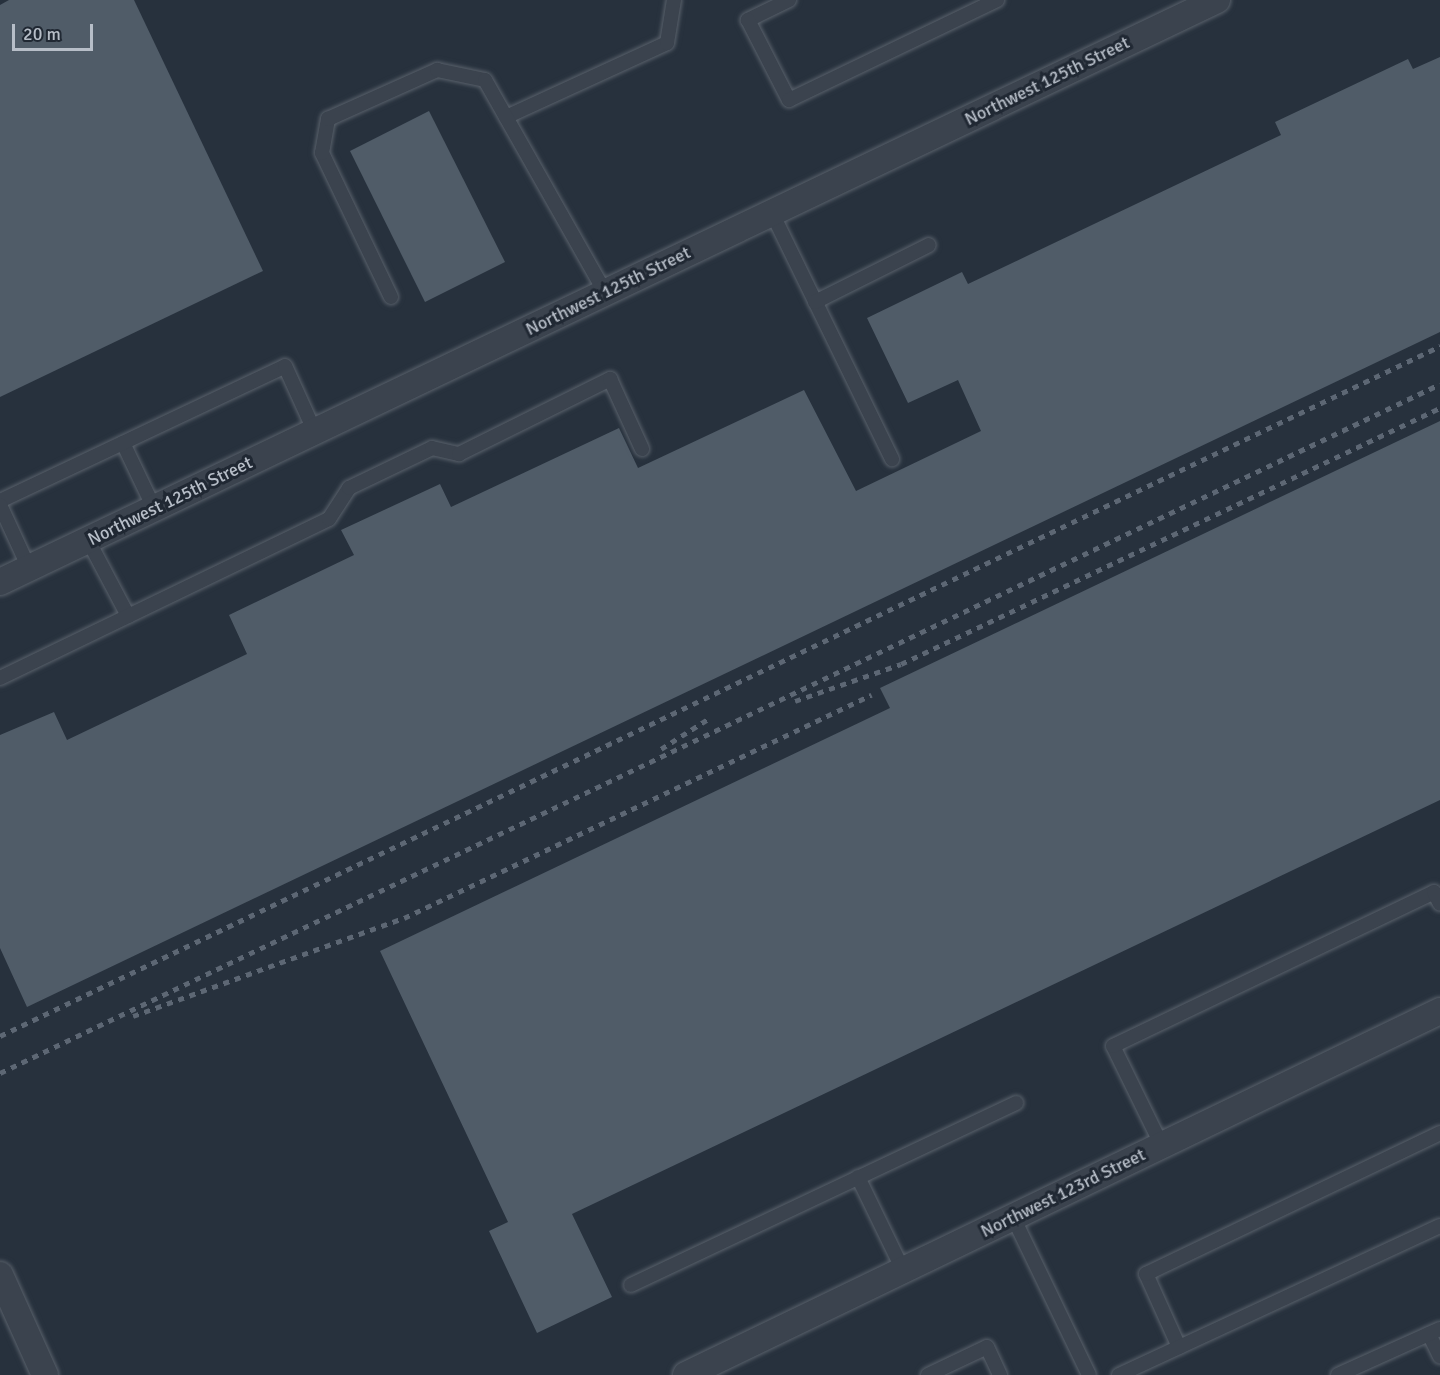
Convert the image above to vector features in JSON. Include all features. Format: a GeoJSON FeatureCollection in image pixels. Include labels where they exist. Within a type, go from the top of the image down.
{"type":"FeatureCollection","features":[{"type":"Feature","properties":{"kind":"street","name":"Northwest 125th Street"},"geometry":{"type":"LineString","coordinates":[[0,582],[1217,0]]}},
{"type":"Feature","properties":{"kind":"street","name":"Northwest 123rd Street"},"geometry":{"type":"LineString","coordinates":[[686,1375],[1440,1011]]}},
{"type":"Feature","properties":{"kind":"street"},"geometry":{"type":"LineString","coordinates":[[0,1275],[45,1375]]}},
{"type":"Feature","properties":{"kind":"lane"},"geometry":{"type":"LineString","coordinates":[[506,117],[667,43],[675,0]]}},
{"type":"Feature","properties":{"kind":"lane"},"geometry":{"type":"LineString","coordinates":[[789,0],[748,20],[789,100],[997,0]]}},
{"type":"Feature","properties":{"kind":"lane"},"geometry":{"type":"LineString","coordinates":[[391,297],[322,153],[328,118],[437,70],[485,80],[605,292]]}},
{"type":"Feature","properties":{"kind":"lane"},"geometry":{"type":"LineString","coordinates":[[772,213],[892,459]]}},
{"type":"Feature","properties":{"kind":"lane"},"geometry":{"type":"LineString","coordinates":[[815,302],[929,245]]}},
{"type":"Feature","properties":{"kind":"lane"},"geometry":{"type":"LineString","coordinates":[[0,501],[285,366],[315,432]]}},
{"type":"Feature","properties":{"kind":"lane"},"geometry":{"type":"LineString","coordinates":[[0,678],[329,519],[349,488],[432,448],[459,454],[610,379],[642,448]]}},
{"type":"Feature","properties":{"kind":"lane"},"geometry":{"type":"LineString","coordinates":[[123,443],[154,508]]}},
{"type":"Feature","properties":{"kind":"lane"},"geometry":{"type":"LineString","coordinates":[[0,505],[29,568]]}},
{"type":"Feature","properties":{"kind":"lane"},"geometry":{"type":"LineString","coordinates":[[88,540],[128,616]]}},
{"type":"Feature","properties":{"kind":"lane"},"geometry":{"type":"LineString","coordinates":[[1162,1146],[1113,1046],[1434,892],[1440,904]]}},
{"type":"Feature","properties":{"kind":"lane"},"geometry":{"type":"LineString","coordinates":[[631,1285],[1017,1103]]}},
{"type":"Feature","properties":{"kind":"lane"},"geometry":{"type":"LineString","coordinates":[[1179,1347],[1146,1274],[1440,1134]]}},
{"type":"Feature","properties":{"kind":"lane"},"geometry":{"type":"LineString","coordinates":[[858,1177],[903,1270]]}},
{"type":"Feature","properties":{"kind":"lane"},"geometry":{"type":"LineString","coordinates":[[1013,1217],[1089,1375]]}},
{"type":"Feature","properties":{"kind":"lane"},"geometry":{"type":"LineString","coordinates":[[1119,1375],[1440,1226]]}},
{"type":"Feature","properties":{"kind":"lane"},"geometry":{"type":"LineString","coordinates":[[1338,1375],[1435,1331],[1440,1357]]}},
{"type":"Feature","properties":{"kind":"lane"},"geometry":{"type":"LineString","coordinates":[[928,1375],[987,1347],[1000,1375]]}},
{"type":"Feature","properties":{"kind":"building"},"geometry":{"type":"Polygon","coordinates":[[[9,0],[134,0],[263,271],[0,397],[0,5],[9,0]]]}},
{"type":"Feature","properties":{"kind":"building"},"geometry":{"type":"Polygon","coordinates":[[[1440,57],[1440,332],[27,1007],[0,948],[0,735],[54,712],[67,740],[247,654],[229,615],[354,555],[341,530],[440,484],[451,507],[619,428],[638,468],[804,390],[856,491],[981,431],[958,380],[908,403],[867,318],[962,272],[968,284],[1281,135],[1275,122],[1408,59],[1413,69],[1440,57]]]}},
{"type":"Feature","properties":{"kind":"building"},"geometry":{"type":"Polygon","coordinates":[[[429,111],[505,262],[425,302],[350,151],[429,111]]]}},
{"type":"Feature","properties":{"kind":"building"},"geometry":{"type":"Polygon","coordinates":[[[1440,421],[1440,800],[572,1214],[612,1297],[537,1333],[489,1231],[508,1222],[380,951],[890,708],[880,688],[1440,421]]]}},
{"type":"Feature","properties":{"kind":"railway"},"geometry":{"type":"LineString","coordinates":[[0,1036],[1440,346]]}},
{"type":"Feature","properties":{"kind":"railway"},"geometry":{"type":"LineString","coordinates":[[0,1073],[1440,384]]}},
{"type":"Feature","properties":{"kind":"railway"},"geometry":{"type":"LineString","coordinates":[[795,701],[901,664],[1440,408]]}},
{"type":"Feature","properties":{"kind":"railway"},"geometry":{"type":"LineString","coordinates":[[133,1016],[404,918],[871,695]]}},
{"type":"Feature","properties":{"kind":"railway"},"geometry":{"type":"LineString","coordinates":[[661,749],[708,719]]}}]}
